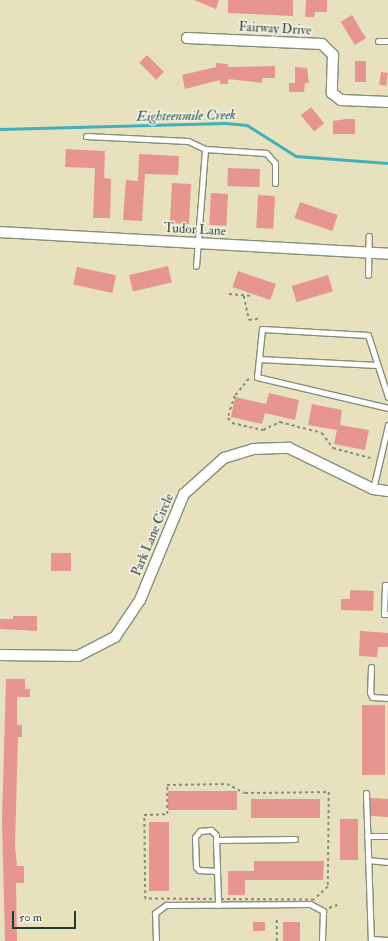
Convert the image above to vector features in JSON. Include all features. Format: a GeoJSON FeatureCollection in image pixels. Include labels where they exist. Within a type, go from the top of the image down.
{"type":"FeatureCollection","features":[{"type":"Feature","properties":{"kind":"street","name":"Fairway Drive"},"geometry":{"type":"LineString","coordinates":[[187,38],[322,44],[333,55],[332,93],[341,100],[388,102]]}},
{"type":"Feature","properties":{"kind":"street","name":"Tudor Lane"},"geometry":{"type":"LineString","coordinates":[[0,232],[388,254]]}},
{"type":"Feature","properties":{"kind":"street","name":"Park Lane Circle"},"geometry":{"type":"LineString","coordinates":[[0,655],[78,656],[116,637],[140,600],[184,494],[224,458],[253,449],[289,448],[373,489],[388,491]]}},
{"type":"Feature","properties":{"kind":"lane"},"geometry":{"type":"LineString","coordinates":[[378,41],[388,41]]}},
{"type":"Feature","properties":{"kind":"lane"},"geometry":{"type":"LineString","coordinates":[[86,136],[188,141],[205,149],[266,153],[275,163],[275,183]]}},
{"type":"Feature","properties":{"kind":"lane"},"geometry":{"type":"LineString","coordinates":[[196,266],[205,149]]}},
{"type":"Feature","properties":{"kind":"lane"},"geometry":{"type":"LineString","coordinates":[[368,275],[369,236]]}},
{"type":"Feature","properties":{"kind":"lane"},"geometry":{"type":"LineString","coordinates":[[388,397],[368,335],[262,329],[257,377],[388,408]]}},
{"type":"Feature","properties":{"kind":"lane"},"geometry":{"type":"LineString","coordinates":[[259,359],[378,365]]}},
{"type":"Feature","properties":{"kind":"lane"},"geometry":{"type":"LineString","coordinates":[[373,489],[388,425]]}},
{"type":"Feature","properties":{"kind":"lane"},"geometry":{"type":"LineString","coordinates":[[388,585],[385,585],[384,614],[388,614]]}},
{"type":"Feature","properties":{"kind":"lane"},"geometry":{"type":"LineString","coordinates":[[371,667],[370,692],[372,696],[388,698]]}},
{"type":"Feature","properties":{"kind":"lane"},"geometry":{"type":"LineString","coordinates":[[366,792],[371,940],[388,940]]}},
{"type":"Feature","properties":{"kind":"lane"},"geometry":{"type":"LineString","coordinates":[[217,871],[199,870],[196,867],[195,837],[200,831],[211,830],[216,840],[217,871],[218,905]]}},
{"type":"Feature","properties":{"kind":"lane"},"geometry":{"type":"LineString","coordinates":[[367,836],[388,836]]}},
{"type":"Feature","properties":{"kind":"lane"},"geometry":{"type":"LineString","coordinates":[[216,840],[295,839]]}},
{"type":"Feature","properties":{"kind":"lane"},"geometry":{"type":"LineString","coordinates":[[368,860],[388,862]]}},
{"type":"Feature","properties":{"kind":"lane"},"geometry":{"type":"LineString","coordinates":[[156,941],[155,913],[166,905],[310,904],[322,911],[322,941]]}},
{"type":"Feature","properties":{"kind":"path"},"geometry":{"type":"LineString","coordinates":[[229,294],[254,296]]}},
{"type":"Feature","properties":{"kind":"path"},"geometry":{"type":"LineString","coordinates":[[244,296],[249,320],[261,318]]}},
{"type":"Feature","properties":{"kind":"path"},"geometry":{"type":"LineString","coordinates":[[249,379],[236,396],[228,418],[232,423],[263,430],[280,422],[322,434],[333,448],[380,461]]}},
{"type":"Feature","properties":{"kind":"path"},"geometry":{"type":"LineString","coordinates":[[322,911],[337,905]]}},
{"type":"Feature","properties":{"kind":"path"},"geometry":{"type":"LineString","coordinates":[[277,920],[278,941]]}},
{"type":"Feature","properties":{"kind":"building"},"geometry":{"type":"Polygon","coordinates":[[[194,0],[219,0],[216,9],[194,0]]]}},
{"type":"Feature","properties":{"kind":"building"},"geometry":{"type":"Polygon","coordinates":[[[228,0],[293,0],[293,16],[228,13],[228,0]]]}},
{"type":"Feature","properties":{"kind":"building"},"geometry":{"type":"Polygon","coordinates":[[[306,0],[327,0],[327,12],[315,12],[314,17],[305,17],[306,0]]]}},
{"type":"Feature","properties":{"kind":"building"},"geometry":{"type":"Polygon","coordinates":[[[352,15],[366,38],[355,45],[341,22],[352,15]]]}},
{"type":"Feature","properties":{"kind":"building"},"geometry":{"type":"Polygon","coordinates":[[[147,55],[164,72],[156,80],[139,63],[147,55]]]}},
{"type":"Feature","properties":{"kind":"building"},"geometry":{"type":"Polygon","coordinates":[[[355,61],[366,61],[366,82],[355,82],[355,61]]]}},
{"type":"Feature","properties":{"kind":"building"},"geometry":{"type":"Polygon","coordinates":[[[216,63],[228,64],[228,67],[275,66],[275,78],[262,78],[262,83],[228,79],[228,84],[220,84],[220,80],[185,89],[182,75],[216,67],[216,63]]]}},
{"type":"Feature","properties":{"kind":"building"},"geometry":{"type":"Polygon","coordinates":[[[295,67],[307,68],[309,83],[305,83],[304,92],[289,92],[289,83],[295,83],[295,67]]]}},
{"type":"Feature","properties":{"kind":"building"},"geometry":{"type":"Polygon","coordinates":[[[381,72],[388,73],[386,86],[379,85],[381,72]]]}},
{"type":"Feature","properties":{"kind":"building"},"geometry":{"type":"Polygon","coordinates":[[[311,107],[324,123],[314,132],[301,115],[311,107]]]}},
{"type":"Feature","properties":{"kind":"building"},"geometry":{"type":"Polygon","coordinates":[[[355,119],[355,134],[333,134],[333,121],[355,119]]]}},
{"type":"Feature","properties":{"kind":"building"},"geometry":{"type":"Polygon","coordinates":[[[66,149],[105,151],[104,178],[111,179],[110,218],[93,218],[95,168],[65,167],[66,149]]]}},
{"type":"Feature","properties":{"kind":"building"},"geometry":{"type":"Polygon","coordinates":[[[139,154],[179,156],[178,175],[145,174],[142,221],[123,220],[126,180],[138,181],[139,154]]]}},
{"type":"Feature","properties":{"kind":"building"},"geometry":{"type":"Polygon","coordinates":[[[228,168],[260,169],[259,187],[227,186],[228,168]]]}},
{"type":"Feature","properties":{"kind":"building"},"geometry":{"type":"Polygon","coordinates":[[[172,183],[191,184],[189,224],[170,223],[172,183]]]}},
{"type":"Feature","properties":{"kind":"building"},"geometry":{"type":"Polygon","coordinates":[[[211,193],[228,194],[226,226],[209,225],[211,193]]]}},
{"type":"Feature","properties":{"kind":"building"},"geometry":{"type":"Polygon","coordinates":[[[258,195],[275,196],[273,229],[256,228],[258,195]]]}},
{"type":"Feature","properties":{"kind":"building"},"geometry":{"type":"Polygon","coordinates":[[[300,202],[338,215],[332,231],[294,218],[300,202]]]}},
{"type":"Feature","properties":{"kind":"building"},"geometry":{"type":"Polygon","coordinates":[[[168,266],[172,283],[133,292],[129,275],[168,266]]]}},
{"type":"Feature","properties":{"kind":"building"},"geometry":{"type":"Polygon","coordinates":[[[77,267],[116,275],[112,293],[73,285],[77,267]]]}},
{"type":"Feature","properties":{"kind":"building"},"geometry":{"type":"Polygon","coordinates":[[[238,271],[276,284],[270,300],[232,287],[238,271]]]}},
{"type":"Feature","properties":{"kind":"building"},"geometry":{"type":"Polygon","coordinates":[[[328,275],[333,291],[297,302],[292,286],[328,275]]]}},
{"type":"Feature","properties":{"kind":"building"},"geometry":{"type":"Polygon","coordinates":[[[269,393],[299,400],[295,420],[265,413],[262,424],[231,417],[235,397],[266,404],[269,393]]]}},
{"type":"Feature","properties":{"kind":"building"},"geometry":{"type":"Polygon","coordinates":[[[312,404],[342,410],[340,425],[369,430],[365,450],[334,444],[337,430],[308,425],[312,404]]]}},
{"type":"Feature","properties":{"kind":"building"},"geometry":{"type":"Polygon","coordinates":[[[51,553],[71,553],[71,571],[51,571],[51,553]]]}},
{"type":"Feature","properties":{"kind":"building"},"geometry":{"type":"Polygon","coordinates":[[[350,590],[374,591],[373,611],[341,610],[341,599],[350,599],[350,590]]]}},
{"type":"Feature","properties":{"kind":"building"},"geometry":{"type":"Polygon","coordinates":[[[13,616],[37,616],[37,631],[0,629],[0,619],[13,619],[13,616]]]}},
{"type":"Feature","properties":{"kind":"building"},"geometry":{"type":"Polygon","coordinates":[[[360,631],[388,633],[388,647],[378,647],[377,657],[359,656],[360,631]]]}},
{"type":"Feature","properties":{"kind":"building"},"geometry":{"type":"Polygon","coordinates":[[[6,679],[25,679],[25,689],[30,689],[30,697],[17,697],[17,725],[22,725],[22,737],[18,737],[15,846],[17,866],[24,866],[24,883],[16,883],[17,941],[5,941],[2,821],[6,679]]]}},
{"type":"Feature","properties":{"kind":"building"},"geometry":{"type":"Polygon","coordinates":[[[362,705],[385,705],[385,775],[362,775],[362,705]]]}},
{"type":"Feature","properties":{"kind":"building"},"geometry":{"type":"Polygon","coordinates":[[[168,791],[237,791],[237,810],[168,810],[168,791]]]}},
{"type":"Feature","properties":{"kind":"building"},"geometry":{"type":"Polygon","coordinates":[[[370,798],[388,799],[388,817],[371,816],[370,798]]]}},
{"type":"Feature","properties":{"kind":"building"},"geometry":{"type":"Polygon","coordinates":[[[251,799],[320,799],[320,818],[251,818],[251,799]]]}},
{"type":"Feature","properties":{"kind":"building"},"geometry":{"type":"Polygon","coordinates":[[[340,819],[358,819],[358,860],[340,860],[340,819]]]}},
{"type":"Feature","properties":{"kind":"building"},"geometry":{"type":"Polygon","coordinates":[[[149,822],[169,822],[169,891],[149,891],[149,822]]]}},
{"type":"Feature","properties":{"kind":"building"},"geometry":{"type":"Polygon","coordinates":[[[254,861],[324,861],[323,880],[245,880],[245,895],[228,895],[228,871],[254,871],[254,861]]]}},
{"type":"Feature","properties":{"kind":"building"},"geometry":{"type":"Polygon","coordinates":[[[253,922],[265,922],[265,931],[253,931],[253,922]]]}},
{"type":"Feature","properties":{"kind":"building"},"geometry":{"type":"Polygon","coordinates":[[[283,922],[300,922],[300,941],[283,941],[283,922]]]}},
{"type":"Feature","properties":{"kind":"waterway","name":"Eighteenmile Creek"},"geometry":{"type":"LineString","coordinates":[[0,129],[225,123],[247,125],[296,156],[388,163]]}}]}
